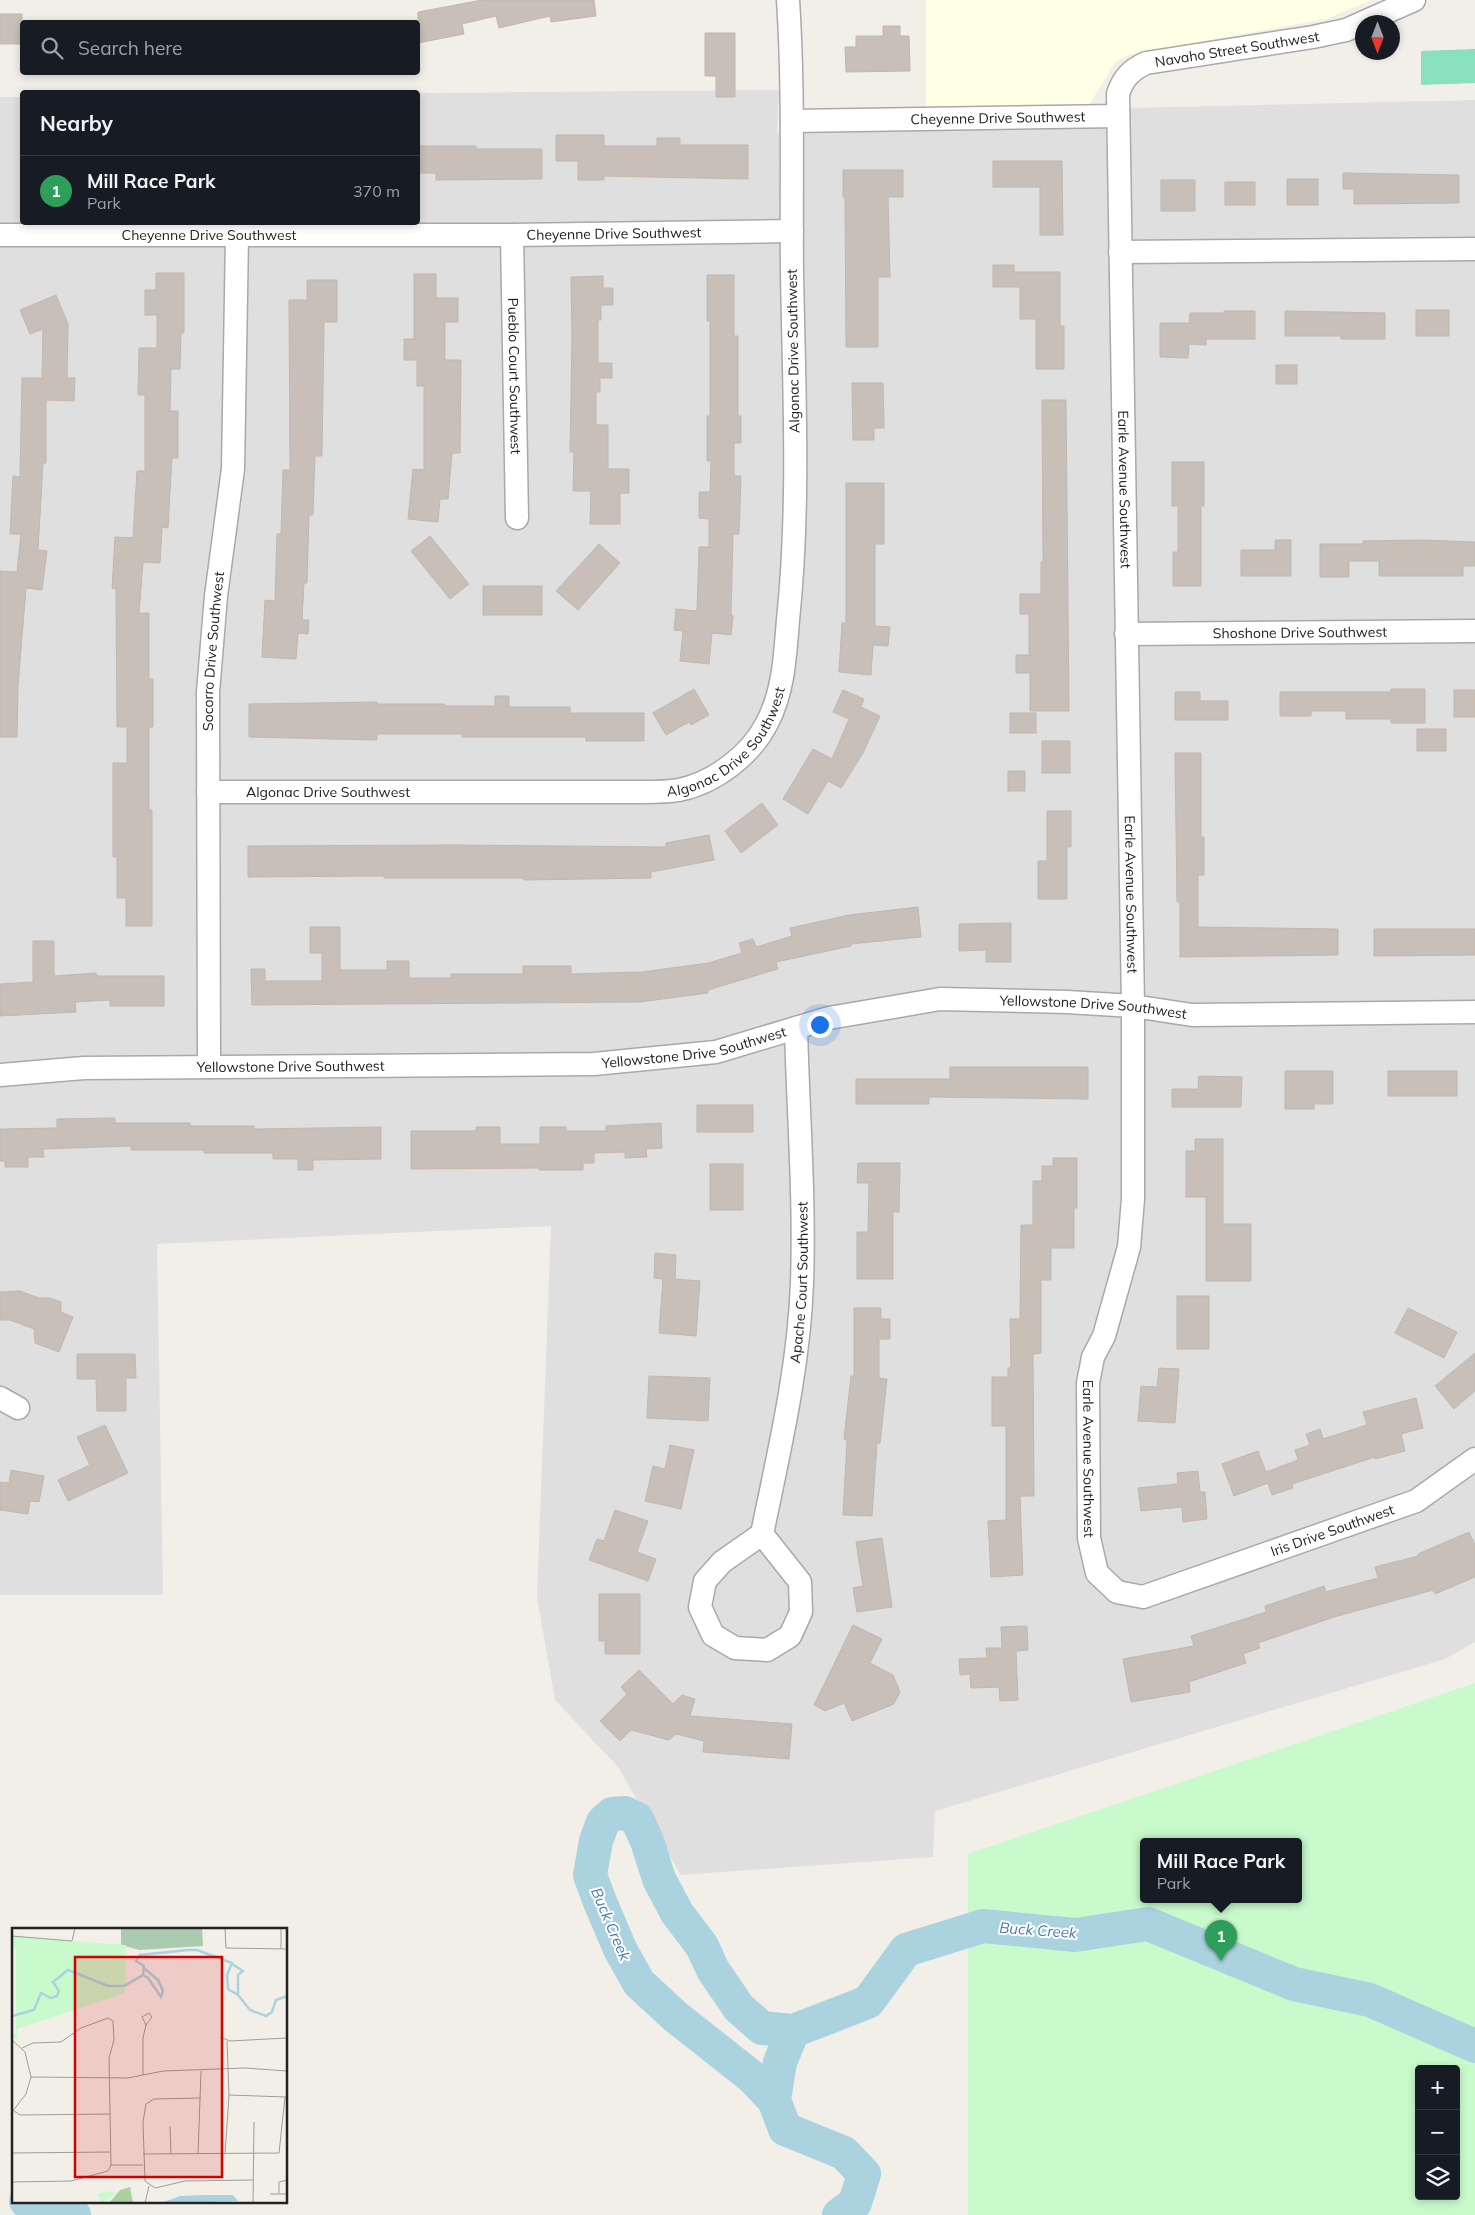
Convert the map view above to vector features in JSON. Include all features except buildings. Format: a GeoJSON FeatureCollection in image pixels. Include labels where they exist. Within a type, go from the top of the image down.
{"type":"FeatureCollection","features":[{"type":"Feature","properties":{"kind":"street"},"geometry":{"type":"LineString","coordinates":[[788,0],[792,120],[792,231]]}},
{"type":"Feature","properties":{"kind":"street","name":"Navaho Street Southwest"},"geometry":{"type":"LineString","coordinates":[[1381,15],[1414,0]]}},
{"type":"Feature","properties":{"kind":"street","name":"Navaho Street Southwest"},"geometry":{"type":"LineString","coordinates":[[1118,116],[1118,94],[1121,85],[1131,71],[1146,63],[1314,37],[1355,26]]}},
{"type":"Feature","properties":{"kind":"street","name":"Cheyenne Drive Southwest"},"geometry":{"type":"LineString","coordinates":[[792,120],[1118,116]]}},
{"type":"Feature","properties":{"kind":"street","name":"Earle Avenue Southwest"},"geometry":{"type":"LineString","coordinates":[[1118,116],[1133,1006],[1133,1199],[1128,1247],[1104,1336],[1094,1357],[1088,1383],[1089,1538],[1097,1573],[1117,1592],[1143,1597],[1180,1586]]}},
{"type":"Feature","properties":{"kind":"street","name":"Cheyenne Drive Southwest"},"geometry":{"type":"LineString","coordinates":[[0,235],[512,235],[792,231]]}},
{"type":"Feature","properties":{"kind":"street","name":"Algonac Drive Southwest"},"geometry":{"type":"LineString","coordinates":[[208,792],[661,792],[678,790],[703,782],[742,755],[766,725],[777,699],[784,664],[792,582],[795,470],[792,231]]}},
{"type":"Feature","properties":{"kind":"street","name":"Pueblo Court Southwest"},"geometry":{"type":"LineString","coordinates":[[512,235],[518,518]]}},
{"type":"Feature","properties":{"kind":"street","name":"Socorro Drive Southwest"},"geometry":{"type":"LineString","coordinates":[[209,1066],[209,661],[234,450],[237,236]]}},
{"type":"Feature","properties":{"kind":"street"},"geometry":{"type":"LineString","coordinates":[[1120,252],[1475,250]]}},
{"type":"Feature","properties":{"kind":"street","name":"Shoshone Drive Southwest"},"geometry":{"type":"LineString","coordinates":[[1126,634],[1475,631]]}},
{"type":"Feature","properties":{"kind":"street","name":"Yellowstone Drive Southwest"},"geometry":{"type":"LineString","coordinates":[[0,1075],[84,1068],[594,1064],[716,1052],[829,1018],[940,999],[1066,1002],[1133,1006],[1192,1015],[1475,1012]]}},
{"type":"Feature","properties":{"kind":"street","name":"Apache Court Southwest"},"geometry":{"type":"LineString","coordinates":[[762,1534],[790,1396],[798,1338],[802,1283],[796,1028]]}},
{"type":"Feature","properties":{"kind":"street","name":"Iris Drive Southwest"},"geometry":{"type":"LineString","coordinates":[[1180,1586],[1416,1501],[1475,1458]]}},
{"type":"Feature","properties":{"kind":"street"},"geometry":{"type":"LineString","coordinates":[[762,1534],[800,1582],[802,1612],[790,1636],[767,1650],[735,1648],[713,1635],[700,1607],[705,1581],[722,1562],[762,1534]]}},
{"type":"Feature","properties":{"kind":"shaded area"},"geometry":{"type":"Polygon","coordinates":[[[926,0],[1372,0],[1326,19],[1131,54],[1115,62],[1089,105],[926,106],[926,0]]]}},
{"type":"Feature","properties":{"kind":"shaded area"},"geometry":{"type":"Polygon","coordinates":[[[779,90],[777,133],[1132,124],[1128,108],[1475,100],[1475,1642],[1445,1659],[935,1811],[933,1857],[681,1875],[618,1767],[555,1700],[537,1597],[551,1226],[157,1244],[163,1595],[0,1595],[0,97],[20,97],[20,225],[420,225],[420,93],[779,90]]]}},
{"type":"Feature","properties":{"kind":"green space"},"geometry":{"type":"Polygon","coordinates":[[[1475,49],[1475,83],[1421,85],[1421,51],[1475,49]]]}},
{"type":"Feature","properties":{"kind":"green space"},"geometry":{"type":"Polygon","coordinates":[[[1475,1683],[1475,2215],[968,2215],[968,1854],[1475,1683]]]}},
{"type":"Feature","properties":{"kind":"waterway","name":"Buck Creek"},"geometry":{"type":"LineString","coordinates":[[774,2100],[752,2077],[676,2017],[639,1983],[620,1949],[590,1875],[596,1841],[603,1822],[612,1814],[625,1813],[637,1819],[647,1841],[659,1879],[677,1913],[702,1946],[713,1970],[739,2008],[762,2028],[793,2031]]}},
{"type":"Feature","properties":{"kind":"waterway","name":"Buck Creek"},"geometry":{"type":"LineString","coordinates":[[839,2215],[855,2203],[864,2174],[844,2153],[785,2129],[774,2100],[780,2062],[793,2031],[868,2002],[906,1950],[983,1926],[1075,1935],[1148,1924],[1294,1984],[1370,2000],[1475,2046]]}},
{"type":"Feature","properties":{"kind":"waterway","name":"Buck Creek"},"geometry":{"type":"LineString","coordinates":[[29,2202],[74,2215]]}},
{"type":"Feature","properties":{"kind":"place","name":"Mill Race Park"},"geometry":{"type":"Point","coordinates":[1221,1961]}}]}
